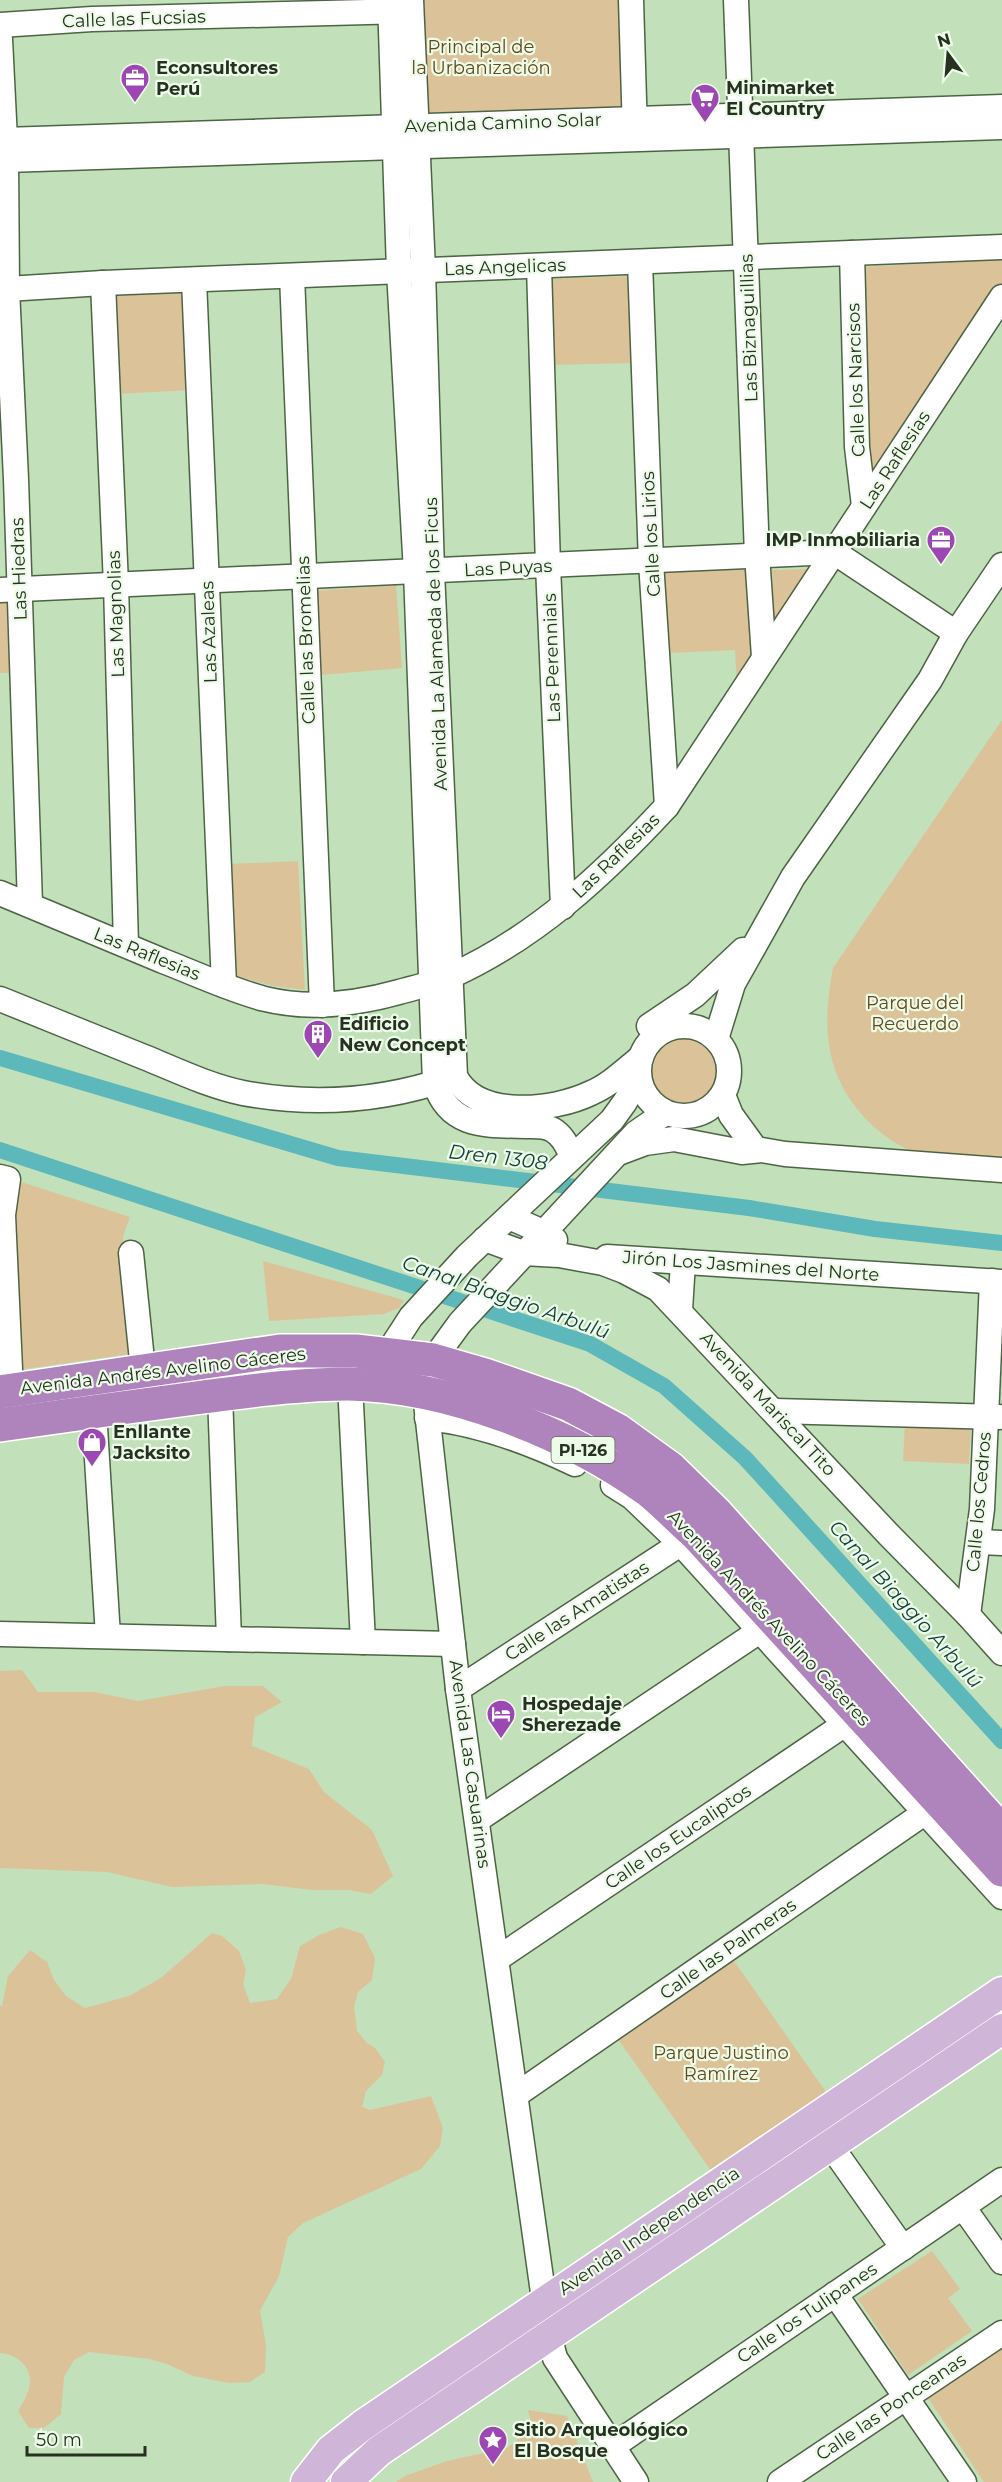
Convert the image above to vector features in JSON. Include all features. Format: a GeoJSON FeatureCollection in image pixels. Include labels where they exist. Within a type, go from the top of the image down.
{"type":"FeatureCollection","features":[{"type":"Feature","properties":{"kind":"highway","name":"Avenida Andrés Avelino Cáceres"},"geometry":{"type":"LineString","coordinates":[[6,1391],[280,1352],[356,1351],[433,1360],[485,1375],[568,1404],[617,1430],[670,1469],[671,1505],[688,1539],[932,1808],[1002,1870]]}},
{"type":"Feature","properties":{"kind":"highway","name":"Avenida Andrés Avelino Cáceres"},"geometry":{"type":"LineString","coordinates":[[0,1425],[94,1411],[309,1385],[364,1385],[426,1406],[498,1414],[554,1436],[606,1462],[671,1505],[716,1513],[1002,1832]]}},
{"type":"Feature","properties":{"kind":"main road","name":"Avenida Independencia"},"geometry":{"type":"LineString","coordinates":[[306,2482],[331,2450],[363,2425],[1002,1992]]}},
{"type":"Feature","properties":{"kind":"main road","name":"Avenida Independencia"},"geometry":{"type":"LineString","coordinates":[[346,2482],[379,2451],[1002,2029]]}},
{"type":"Feature","properties":{"kind":"street"},"geometry":{"type":"LineString","coordinates":[[631,0],[635,129]]}},
{"type":"Feature","properties":{"kind":"street","name":"Las Biznaguillias"},"geometry":{"type":"LineString","coordinates":[[735,0],[757,555],[764,657]]}},
{"type":"Feature","properties":{"kind":"street","name":"Calle las Fucsias"},"geometry":{"type":"LineString","coordinates":[[0,25],[91,9],[401,5]]}},
{"type":"Feature","properties":{"kind":"street","name":"Avenida La Alameda de los Ficus"},"geometry":{"type":"LineString","coordinates":[[401,5],[406,137],[423,270],[424,572],[445,1079],[441,1100],[460,1117],[475,1122],[544,1126],[553,1130],[564,1140],[569,1158]]}},
{"type":"Feature","properties":{"kind":"street","name":"Las Hiedras"},"geometry":{"type":"LineString","coordinates":[[0,39],[5,150],[3,233],[7,289],[10,590],[30,906]]}},
{"type":"Feature","properties":{"kind":"street","name":"Avenida Camino Solar"},"geometry":{"type":"LineString","coordinates":[[5,150],[741,125],[1002,107]]}},
{"type":"Feature","properties":{"kind":"street","name":"Avenida Camino Solar"},"geometry":{"type":"LineString","coordinates":[[741,125],[1002,127]]}},
{"type":"Feature","properties":{"kind":"street","name":"Avenida La Alameda de los Ficus"},"geometry":{"type":"LineString","coordinates":[[406,137],[399,271],[424,572]]}},
{"type":"Feature","properties":{"kind":"street","name":"Las Angelicas"},"geometry":{"type":"LineString","coordinates":[[7,289],[103,283],[1002,247]]}},
{"type":"Feature","properties":{"kind":"street","name":"Calle los Narcisos"},"geometry":{"type":"LineString","coordinates":[[852,253],[856,447],[864,506]]}},
{"type":"Feature","properties":{"kind":"street","name":"Calle los Lirios"},"geometry":{"type":"LineString","coordinates":[[640,262],[651,562],[667,807]]}},
{"type":"Feature","properties":{"kind":"street","name":"Las Perennials"},"geometry":{"type":"LineString","coordinates":[[539,266],[548,566],[563,907]]}},
{"type":"Feature","properties":{"kind":"street","name":"Calle las Bromelias"},"geometry":{"type":"LineString","coordinates":[[292,276],[322,1005]]}},
{"type":"Feature","properties":{"kind":"street","name":"Las Azaleas"},"geometry":{"type":"LineString","coordinates":[[194,280],[224,985]]}},
{"type":"Feature","properties":{"kind":"street","name":"Las Magnolias"},"geometry":{"type":"LineString","coordinates":[[103,283],[116,585],[126,945]]}},
{"type":"Feature","properties":{"kind":"street","name":"Las Raflesias"},"geometry":{"type":"LineString","coordinates":[[0,893],[224,985],[266,999],[322,1005],[380,998],[441,980],[520,939],[563,907],[616,860],[667,807],[1002,297]]}},
{"type":"Feature","properties":{"kind":"street"},"geometry":{"type":"LineString","coordinates":[[834,552],[956,633]]}},
{"type":"Feature","properties":{"kind":"street","name":"Las Puyas"},"geometry":{"type":"LineString","coordinates":[[10,590],[834,552]]}},
{"type":"Feature","properties":{"kind":"street"},"geometry":{"type":"LineString","coordinates":[[716,1039],[733,984],[793,877],[930,681],[956,633],[1002,565]]}},
{"type":"Feature","properties":{"kind":"street"},"geometry":{"type":"LineString","coordinates":[[613,1080],[636,1040],[649,1026],[695,995],[764,928]]}},
{"type":"Feature","properties":{"kind":"street"},"geometry":{"type":"LineString","coordinates":[[686,1026],[733,984]]}},
{"type":"Feature","properties":{"kind":"street"},"geometry":{"type":"LineString","coordinates":[[0,999],[192,1077],[241,1092],[288,1100],[356,1100],[405,1091],[445,1079],[470,1096],[494,1104],[531,1108],[573,1101],[640,1067]]}},
{"type":"Feature","properties":{"kind":"street"},"geometry":{"type":"LineString","coordinates":[[363,1642],[364,1385],[411,1317],[467,1256],[612,1120],[651,1041],[658,1034],[676,1026],[686,1026],[702,1030],[716,1039],[725,1051],[729,1066],[729,1081],[723,1095],[708,1110],[677,1114]]}},
{"type":"Feature","properties":{"kind":"street"},"geometry":{"type":"LineString","coordinates":[[640,1067],[648,1098],[677,1114],[757,1147],[785,1154],[1002,1170]]}},
{"type":"Feature","properties":{"kind":"street"},"geometry":{"type":"LineString","coordinates":[[723,1095],[731,1114],[757,1147]]}},
{"type":"Feature","properties":{"kind":"street","name":"Avenida Las Casuarinas"},"geometry":{"type":"LineString","coordinates":[[636,2482],[555,2358],[549,2336],[458,1689],[426,1406],[433,1360],[460,1323],[636,1133],[677,1114]]}},
{"type":"Feature","properties":{"kind":"street"},"geometry":{"type":"LineString","coordinates":[[611,1161],[645,1143],[674,1139],[742,1152],[757,1147]]}},
{"type":"Feature","properties":{"kind":"street"},"geometry":{"type":"LineString","coordinates":[[0,1177],[8,1179],[3,1215],[6,1391]]}},
{"type":"Feature","properties":{"kind":"street","name":"Jirón Los Jasmines del Norte"},"geometry":{"type":"LineString","coordinates":[[513,1214],[550,1224],[562,1245],[606,1257],[997,1281]]}},
{"type":"Feature","properties":{"kind":"street","name":"Avenida Mariscal Tito"},"geometry":{"type":"LineString","coordinates":[[485,1239],[523,1253],[559,1255],[603,1263],[658,1289],[968,1615],[999,1644]]}},
{"type":"Feature","properties":{"kind":"street"},"geometry":{"type":"LineString","coordinates":[[131,1253],[142,1370]]}},
{"type":"Feature","properties":{"kind":"street"},"geometry":{"type":"LineString","coordinates":[[680,1310],[683,1262]]}},
{"type":"Feature","properties":{"kind":"street","name":"Calle los Cedros"},"geometry":{"type":"LineString","coordinates":[[968,1615],[990,1543],[997,1281]]}},
{"type":"Feature","properties":{"kind":"street"},"geometry":{"type":"LineString","coordinates":[[220,1395],[229,1639]]}},
{"type":"Feature","properties":{"kind":"street"},"geometry":{"type":"LineString","coordinates":[[94,1411],[108,1636]]}},
{"type":"Feature","properties":{"kind":"street"},"geometry":{"type":"LineString","coordinates":[[774,1411],[994,1417]]}},
{"type":"Feature","properties":{"kind":"street","name":"Calle las Amatistas"},"geometry":{"type":"LineString","coordinates":[[458,1689],[688,1539]]}},
{"type":"Feature","properties":{"kind":"street"},"geometry":{"type":"LineString","coordinates":[[477,1820],[767,1626]]}},
{"type":"Feature","properties":{"kind":"street"},"geometry":{"type":"LineString","coordinates":[[0,1634],[453,1644]]}},
{"type":"Feature","properties":{"kind":"street","name":"Calle los Eucaliptos"},"geometry":{"type":"LineString","coordinates":[[497,1959],[852,1720]]}},
{"type":"Feature","properties":{"kind":"street","name":"Avenida Andrés Avelino Cáceres"},"geometry":{"type":"LineString","coordinates":[[932,1808],[1002,1898]]}},
{"type":"Feature","properties":{"kind":"street","name":"Calle las Palmeras"},"geometry":{"type":"LineString","coordinates":[[516,2095],[932,1808]]}},
{"type":"Feature","properties":{"kind":"street"},"geometry":{"type":"LineString","coordinates":[[812,2120],[903,2248]]}},
{"type":"Feature","properties":{"kind":"street","name":"Calle los Tulipanes"},"geometry":{"type":"LineString","coordinates":[[613,2446],[1002,2181]]}},
{"type":"Feature","properties":{"kind":"street"},"geometry":{"type":"LineString","coordinates":[[963,2207],[1002,2262]]}},
{"type":"Feature","properties":{"kind":"street"},"geometry":{"type":"LineString","coordinates":[[835,2294],[964,2482]]}},
{"type":"Feature","properties":{"kind":"street","name":"Calle las Ponceanas"},"geometry":{"type":"LineString","coordinates":[[780,2482],[1002,2333]]}},
{"type":"Feature","properties":{"kind":"green space","name":"Principal de la Urbanización"},"geometry":{"type":"Polygon","coordinates":[[[421,0],[623,0],[628,110],[424,117],[421,0]]]}},
{"type":"Feature","properties":{"kind":"green space"},"geometry":{"type":"Polygon","coordinates":[[[1002,259],[1002,283],[870,476],[863,267],[1002,259]]]}},
{"type":"Feature","properties":{"kind":"green space"},"geometry":{"type":"Polygon","coordinates":[[[631,276],[633,363],[552,365],[550,279],[631,276]]]}},
{"type":"Feature","properties":{"kind":"green space"},"geometry":{"type":"Polygon","coordinates":[[[186,291],[191,390],[117,394],[112,295],[186,291]]]}},
{"type":"Feature","properties":{"kind":"green space"},"geometry":{"type":"Polygon","coordinates":[[[747,564],[751,655],[737,687],[735,650],[667,653],[664,568],[747,564]]]}},
{"type":"Feature","properties":{"kind":"green space"},"geometry":{"type":"Polygon","coordinates":[[[813,569],[774,626],[772,570],[813,569]]]}},
{"type":"Feature","properties":{"kind":"green space"},"geometry":{"type":"Polygon","coordinates":[[[396,585],[402,668],[321,675],[315,591],[396,585]]]}},
{"type":"Feature","properties":{"kind":"green space"},"geometry":{"type":"Polygon","coordinates":[[[0,599],[9,599],[11,673],[0,673],[0,599]]]}},
{"type":"Feature","properties":{"kind":"green space","name":"Parque del Recuerdo"},"geometry":{"type":"Polygon","coordinates":[[[1002,720],[1002,1161],[936,1157],[908,1149],[883,1134],[866,1119],[842,1085],[834,1067],[828,1029],[833,968],[1002,720]]]}},
{"type":"Feature","properties":{"kind":"green space"},"geometry":{"type":"Polygon","coordinates":[[[298,861],[305,990],[274,986],[236,976],[230,864],[298,861]]]}},
{"type":"Feature","properties":{"kind":"green space"},"geometry":{"type":"Polygon","coordinates":[[[683,1036],[703,1042],[713,1052],[719,1072],[713,1092],[703,1102],[683,1108],[663,1102],[653,1092],[647,1072],[653,1052],[663,1042],[683,1036]]]}},
{"type":"Feature","properties":{"kind":"green space"},"geometry":{"type":"Polygon","coordinates":[[[15,1180],[130,1217],[123,1236],[129,1354],[18,1370],[9,1235],[15,1180]]]}},
{"type":"Feature","properties":{"kind":"green space"},"geometry":{"type":"Polygon","coordinates":[[[263,1261],[404,1300],[399,1308],[384,1314],[269,1321],[263,1261]]]}},
{"type":"Feature","properties":{"kind":"green space"},"geometry":{"type":"Polygon","coordinates":[[[905,1422],[971,1426],[969,1464],[903,1461],[905,1422]]]}},
{"type":"Feature","properties":{"kind":"green space"},"geometry":{"type":"Polygon","coordinates":[[[22,1670],[38,1692],[94,1692],[138,1701],[225,1686],[263,1686],[282,1702],[255,1717],[252,1746],[309,1769],[324,1792],[372,1830],[393,1876],[371,1894],[349,1890],[313,1890],[262,1884],[172,1887],[107,1872],[0,1868],[0,1671],[22,1670]]]}},
{"type":"Feature","properties":{"kind":"green space"},"geometry":{"type":"Polygon","coordinates":[[[341,1927],[363,1934],[375,1958],[372,1980],[358,1992],[354,2007],[357,2031],[367,2043],[375,2048],[385,2062],[382,2075],[366,2091],[362,2107],[370,2110],[431,2096],[443,2128],[440,2146],[421,2169],[303,2223],[288,2237],[279,2276],[260,2311],[266,2345],[265,2372],[250,2382],[229,2383],[193,2376],[150,2359],[89,2352],[74,2360],[64,2377],[61,2414],[44,2428],[29,2428],[18,2411],[29,2387],[29,2373],[20,2360],[0,2353],[0,2006],[2,2006],[8,1976],[30,1950],[47,1962],[54,1980],[66,1996],[85,2008],[129,1996],[161,1978],[212,1933],[222,1936],[239,1951],[246,1970],[243,1984],[250,2003],[277,1999],[291,1979],[300,1946],[319,1935],[341,1927]]]}},
{"type":"Feature","properties":{"kind":"green space","name":"Parque Justino Ramírez"},"geometry":{"type":"Polygon","coordinates":[[[734,1961],[826,2092],[712,2172],[615,2035],[734,1961]]]}},
{"type":"Feature","properties":{"kind":"green space"},"geometry":{"type":"Polygon","coordinates":[[[932,2251],[960,2289],[948,2298],[972,2331],[908,2375],[858,2299],[932,2251]]]}},
{"type":"Feature","properties":{"kind":"green space"},"geometry":{"type":"Polygon","coordinates":[[[1002,2338],[1002,2482],[984,2482],[922,2389],[1002,2338]]]}},
{"type":"Feature","properties":{"kind":"green space"},"geometry":{"type":"Polygon","coordinates":[[[528,2410],[567,2416],[593,2482],[396,2482],[405,2476],[447,2461],[507,2448],[533,2428],[528,2410]]]}},
{"type":"Feature","properties":{"kind":"waterway","name":"Dren 1308"},"geometry":{"type":"LineString","coordinates":[[0,1058],[338,1158],[749,1208],[875,1229],[1002,1243]]}},
{"type":"Feature","properties":{"kind":"waterway","name":"Canal Biaggio Arbulú"},"geometry":{"type":"LineString","coordinates":[[0,1150],[590,1344],[664,1386],[745,1458],[1002,1741]]}},
{"type":"Feature","properties":{"kind":"place","name":"Econsultores Perú"},"geometry":{"type":"Point","coordinates":[135,104]}},
{"type":"Feature","properties":{"kind":"place","name":"Minimarket El Country"},"geometry":{"type":"Point","coordinates":[705,124]}},
{"type":"Feature","properties":{"kind":"place","name":"IMP Inmobiliaria"},"geometry":{"type":"Point","coordinates":[941,566]}},
{"type":"Feature","properties":{"kind":"place","name":"Edificio New Concept"},"geometry":{"type":"Point","coordinates":[318,1060]}},
{"type":"Feature","properties":{"kind":"place","name":"Enllante Jacksito"},"geometry":{"type":"Point","coordinates":[92,1468]}},
{"type":"Feature","properties":{"kind":"place","name":"Hospedaje Sherezade"},"geometry":{"type":"Point","coordinates":[501,1740]}},
{"type":"Feature","properties":{"kind":"place","name":"Sitio Arqueológico El Bosque"},"geometry":{"type":"Point","coordinates":[493,2466]}}]}
